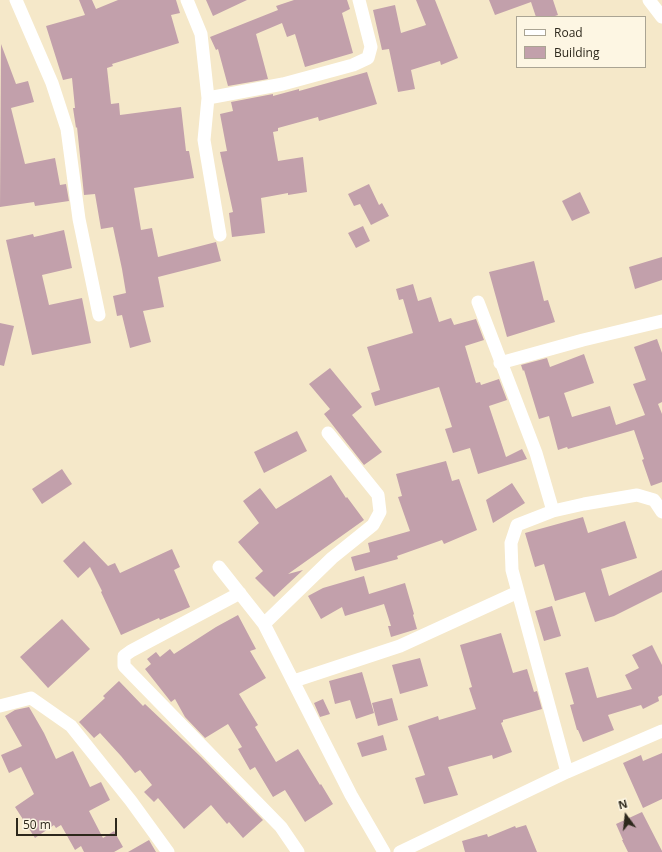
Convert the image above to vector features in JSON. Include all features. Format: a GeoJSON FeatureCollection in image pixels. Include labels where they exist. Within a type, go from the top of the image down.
{"type":"FeatureCollection","features":[{"type":"Feature","properties":{"kind":"street"},"geometry":{"type":"LineString","coordinates":[[16,0],[52,84],[67,129],[79,219],[99,315]]}},
{"type":"Feature","properties":{"kind":"street"},"geometry":{"type":"LineString","coordinates":[[187,0],[201,34],[208,98],[204,140],[220,235]]}},
{"type":"Feature","properties":{"kind":"street"},"geometry":{"type":"LineString","coordinates":[[208,98],[283,84],[353,65],[368,58],[371,46],[359,0]]}},
{"type":"Feature","properties":{"kind":"street"},"geometry":{"type":"LineString","coordinates":[[649,0],[662,17]]}},
{"type":"Feature","properties":{"kind":"street"},"geometry":{"type":"LineString","coordinates":[[478,302],[500,363],[536,453],[553,512]]}},
{"type":"Feature","properties":{"kind":"street"},"geometry":{"type":"LineString","coordinates":[[500,363],[583,340],[662,321]]}},
{"type":"Feature","properties":{"kind":"street"},"geometry":{"type":"LineString","coordinates":[[264,624],[332,558],[372,525],[380,512],[378,495],[328,433]]}},
{"type":"Feature","properties":{"kind":"street"},"geometry":{"type":"LineString","coordinates":[[567,772],[512,570],[511,543],[517,525],[553,512],[584,504],[637,495],[654,500],[662,512]]}},
{"type":"Feature","properties":{"kind":"street"},"geometry":{"type":"LineString","coordinates":[[219,567],[264,624],[351,795],[384,852]]}},
{"type":"Feature","properties":{"kind":"street"},"geometry":{"type":"LineString","coordinates":[[294,681],[400,646],[518,592]]}},
{"type":"Feature","properties":{"kind":"street"},"geometry":{"type":"LineString","coordinates":[[240,593],[131,651],[124,656],[124,666],[281,828],[298,852]]}},
{"type":"Feature","properties":{"kind":"street"},"geometry":{"type":"LineString","coordinates":[[0,706],[31,698],[71,726],[168,852]]}},
{"type":"Feature","properties":{"kind":"street"},"geometry":{"type":"LineString","coordinates":[[400,852],[567,772],[662,731]]}},
{"type":"Feature","properties":{"kind":"building"},"geometry":{"type":"Polygon","coordinates":[[[79,0],[92,0],[96,9],[118,0],[176,0],[180,13],[171,15],[179,43],[112,64],[113,66],[107,68],[111,104],[119,103],[120,115],[181,107],[186,151],[189,151],[194,178],[134,188],[141,230],[152,228],[158,257],[216,242],[221,261],[158,277],[164,307],[143,311],[151,342],[130,348],[122,315],[117,316],[113,296],[126,293],[113,227],[101,229],[95,194],[84,195],[77,127],[76,128],[73,108],[75,108],[72,78],[63,80],[46,26],[85,15],[79,0]]]}},
{"type":"Feature","properties":{"kind":"building"},"geometry":{"type":"Polygon","coordinates":[[[206,0],[247,0],[213,16],[206,0]]]}},
{"type":"Feature","properties":{"kind":"building"},"geometry":{"type":"Polygon","coordinates":[[[294,0],[347,0],[350,9],[342,13],[353,53],[305,67],[295,34],[287,37],[282,23],[256,34],[268,79],[228,86],[218,49],[216,50],[210,37],[278,10],[276,6],[294,0]]]}},
{"type":"Feature","properties":{"kind":"building"},"geometry":{"type":"Polygon","coordinates":[[[416,0],[435,0],[458,58],[441,65],[440,61],[411,70],[415,89],[398,92],[389,49],[382,50],[373,10],[395,5],[401,33],[426,25],[416,0]]]}},
{"type":"Feature","properties":{"kind":"building"},"geometry":{"type":"Polygon","coordinates":[[[489,0],[553,0],[558,15],[536,16],[531,2],[495,15],[489,0]]]}},
{"type":"Feature","properties":{"kind":"building"},"geometry":{"type":"Polygon","coordinates":[[[1,44],[16,84],[28,81],[34,102],[11,108],[25,164],[55,158],[60,185],[66,184],[69,201],[35,206],[34,202],[0,207],[1,44]]]}},
{"type":"Feature","properties":{"kind":"building"},"geometry":{"type":"Polygon","coordinates":[[[367,72],[377,104],[319,121],[318,117],[278,128],[278,131],[273,132],[278,161],[303,157],[307,192],[288,195],[288,193],[261,198],[265,233],[232,237],[229,213],[233,212],[220,152],[227,151],[220,114],[233,111],[231,102],[273,94],[273,96],[299,89],[299,91],[367,72]]]}},
{"type":"Feature","properties":{"kind":"building"},"geometry":{"type":"Polygon","coordinates":[[[369,184],[379,205],[382,203],[389,216],[371,225],[360,204],[354,206],[348,194],[369,184]]]}},
{"type":"Feature","properties":{"kind":"building"},"geometry":{"type":"Polygon","coordinates":[[[580,192],[590,213],[572,221],[562,201],[580,192]]]}},
{"type":"Feature","properties":{"kind":"building"},"geometry":{"type":"Polygon","coordinates":[[[363,226],[370,241],[356,248],[348,233],[363,226]]]}},
{"type":"Feature","properties":{"kind":"building"},"geometry":{"type":"Polygon","coordinates":[[[64,230],[72,268],[42,275],[49,305],[82,298],[91,343],[32,355],[6,240],[33,234],[34,237],[64,230]]]}},
{"type":"Feature","properties":{"kind":"building"},"geometry":{"type":"Polygon","coordinates":[[[662,257],[662,280],[635,289],[629,267],[662,257]]]}},
{"type":"Feature","properties":{"kind":"building"},"geometry":{"type":"Polygon","coordinates":[[[534,261],[544,301],[548,300],[555,322],[507,337],[489,272],[534,261]]]}},
{"type":"Feature","properties":{"kind":"building"},"geometry":{"type":"Polygon","coordinates":[[[413,284],[418,301],[431,297],[439,322],[451,318],[454,325],[476,319],[484,340],[465,346],[476,383],[480,382],[481,385],[499,379],[507,400],[489,406],[506,457],[522,449],[527,459],[478,474],[470,448],[453,453],[445,429],[452,427],[439,387],[375,406],[371,393],[380,390],[367,347],[413,333],[403,299],[399,300],[396,289],[413,284]]]}},
{"type":"Feature","properties":{"kind":"building"},"geometry":{"type":"Polygon","coordinates":[[[0,323],[14,326],[4,366],[0,365],[0,323]]]}},
{"type":"Feature","properties":{"kind":"building"},"geometry":{"type":"Polygon","coordinates":[[[657,339],[662,353],[662,402],[658,404],[662,414],[662,482],[651,486],[634,430],[568,449],[567,447],[558,450],[549,416],[539,419],[524,370],[523,371],[521,365],[547,358],[550,367],[584,354],[594,383],[564,393],[572,417],[610,406],[616,425],[645,415],[633,384],[646,380],[634,347],[657,339]]]}},
{"type":"Feature","properties":{"kind":"building"},"geometry":{"type":"Polygon","coordinates":[[[330,368],[362,407],[352,415],[382,452],[364,465],[324,414],[330,409],[309,384],[330,368]]]}},
{"type":"Feature","properties":{"kind":"building"},"geometry":{"type":"Polygon","coordinates":[[[297,431],[307,451],[264,473],[254,452],[297,431]]]}},
{"type":"Feature","properties":{"kind":"building"},"geometry":{"type":"Polygon","coordinates":[[[446,461],[452,481],[459,479],[477,530],[444,544],[442,540],[397,556],[398,559],[355,571],[351,557],[370,552],[368,543],[410,531],[398,497],[402,496],[396,474],[446,461]]]}},
{"type":"Feature","properties":{"kind":"building"},"geometry":{"type":"Polygon","coordinates":[[[62,469],[72,484],[42,504],[32,489],[62,469]]]}},
{"type":"Feature","properties":{"kind":"building"},"geometry":{"type":"Polygon","coordinates":[[[331,475],[346,498],[347,497],[364,520],[288,574],[303,570],[274,597],[255,578],[263,571],[238,542],[259,523],[243,501],[260,488],[276,509],[331,475]]]}},
{"type":"Feature","properties":{"kind":"building"},"geometry":{"type":"Polygon","coordinates":[[[512,483],[525,503],[493,523],[486,500],[512,483]]]}},
{"type":"Feature","properties":{"kind":"building"},"geometry":{"type":"Polygon","coordinates":[[[583,517],[588,533],[625,521],[637,558],[601,569],[609,596],[662,570],[662,592],[614,616],[595,622],[585,592],[555,601],[544,564],[535,567],[525,533],[583,517]]]}},
{"type":"Feature","properties":{"kind":"building"},"geometry":{"type":"Polygon","coordinates":[[[84,541],[108,566],[115,563],[120,573],[172,549],[180,567],[174,570],[190,607],[160,620],[159,618],[121,635],[90,567],[78,578],[63,561],[84,541]]]}},
{"type":"Feature","properties":{"kind":"building"},"geometry":{"type":"Polygon","coordinates":[[[364,576],[369,594],[405,583],[417,629],[391,637],[388,626],[391,626],[384,604],[345,616],[342,607],[321,619],[308,596],[323,588],[364,576]]]}},
{"type":"Feature","properties":{"kind":"building"},"geometry":{"type":"Polygon","coordinates":[[[552,606],[561,636],[544,641],[535,611],[552,606]]]}},
{"type":"Feature","properties":{"kind":"building"},"geometry":{"type":"Polygon","coordinates":[[[238,615],[256,649],[250,651],[266,678],[239,694],[258,725],[255,727],[276,762],[298,749],[333,804],[305,822],[285,790],[273,797],[255,767],[250,770],[238,749],[242,747],[228,724],[205,738],[185,717],[175,699],[171,702],[145,669],[151,664],[147,659],[156,652],[160,657],[170,649],[174,654],[216,627],[238,615]]]}},
{"type":"Feature","properties":{"kind":"building"},"geometry":{"type":"Polygon","coordinates":[[[62,619],[90,649],[48,688],[20,657],[62,619]]]}},
{"type":"Feature","properties":{"kind":"building"},"geometry":{"type":"Polygon","coordinates":[[[501,633],[513,673],[527,669],[534,692],[537,691],[542,709],[503,720],[501,723],[512,752],[493,759],[492,755],[448,767],[458,795],[424,804],[415,778],[425,775],[408,726],[438,716],[439,720],[476,709],[469,688],[472,687],[460,645],[501,633]]]}},
{"type":"Feature","properties":{"kind":"building"},"geometry":{"type":"Polygon","coordinates":[[[652,645],[662,665],[662,695],[658,697],[659,701],[643,709],[641,705],[608,715],[614,730],[583,742],[577,730],[570,705],[574,704],[565,673],[588,667],[597,698],[632,689],[625,675],[639,668],[632,655],[652,645]]]}},
{"type":"Feature","properties":{"kind":"building"},"geometry":{"type":"Polygon","coordinates":[[[420,658],[428,686],[400,694],[392,665],[420,658]]]}},
{"type":"Feature","properties":{"kind":"building"},"geometry":{"type":"Polygon","coordinates":[[[362,672],[374,713],[356,719],[350,700],[335,704],[329,681],[362,672]]]}},
{"type":"Feature","properties":{"kind":"building"},"geometry":{"type":"Polygon","coordinates":[[[119,681],[143,706],[145,704],[201,757],[263,820],[243,838],[229,822],[227,824],[211,805],[184,829],[158,798],[154,802],[144,792],[152,785],[140,770],[135,773],[100,733],[94,738],[79,722],[105,698],[103,696],[119,681]]]}},
{"type":"Feature","properties":{"kind":"building"},"geometry":{"type":"Polygon","coordinates":[[[392,698],[398,720],[378,726],[372,703],[392,698]]]}},
{"type":"Feature","properties":{"kind":"building"},"geometry":{"type":"Polygon","coordinates":[[[323,699],[330,714],[320,717],[314,703],[323,699]]]}},
{"type":"Feature","properties":{"kind":"building"},"geometry":{"type":"Polygon","coordinates":[[[29,707],[44,733],[56,759],[73,751],[90,787],[101,782],[110,800],[89,811],[103,838],[114,831],[123,847],[114,852],[84,852],[81,846],[75,850],[61,825],[56,828],[54,825],[35,838],[15,807],[34,794],[21,767],[9,773],[1,755],[22,746],[5,716],[15,710],[29,707]]]}},
{"type":"Feature","properties":{"kind":"building"},"geometry":{"type":"Polygon","coordinates":[[[383,735],[387,750],[362,757],[357,743],[383,735]]]}},
{"type":"Feature","properties":{"kind":"building"},"geometry":{"type":"Polygon","coordinates":[[[662,753],[662,799],[643,808],[623,763],[641,755],[643,761],[662,753]]]}},
{"type":"Feature","properties":{"kind":"building"},"geometry":{"type":"Polygon","coordinates":[[[642,812],[662,852],[628,852],[622,840],[616,824],[642,812]]]}},
{"type":"Feature","properties":{"kind":"building"},"geometry":{"type":"Polygon","coordinates":[[[526,825],[537,852],[465,852],[462,841],[487,834],[488,837],[515,826],[516,828],[526,825]]]}},
{"type":"Feature","properties":{"kind":"building"},"geometry":{"type":"Polygon","coordinates":[[[149,840],[156,852],[128,852],[149,840]]]}}]}
